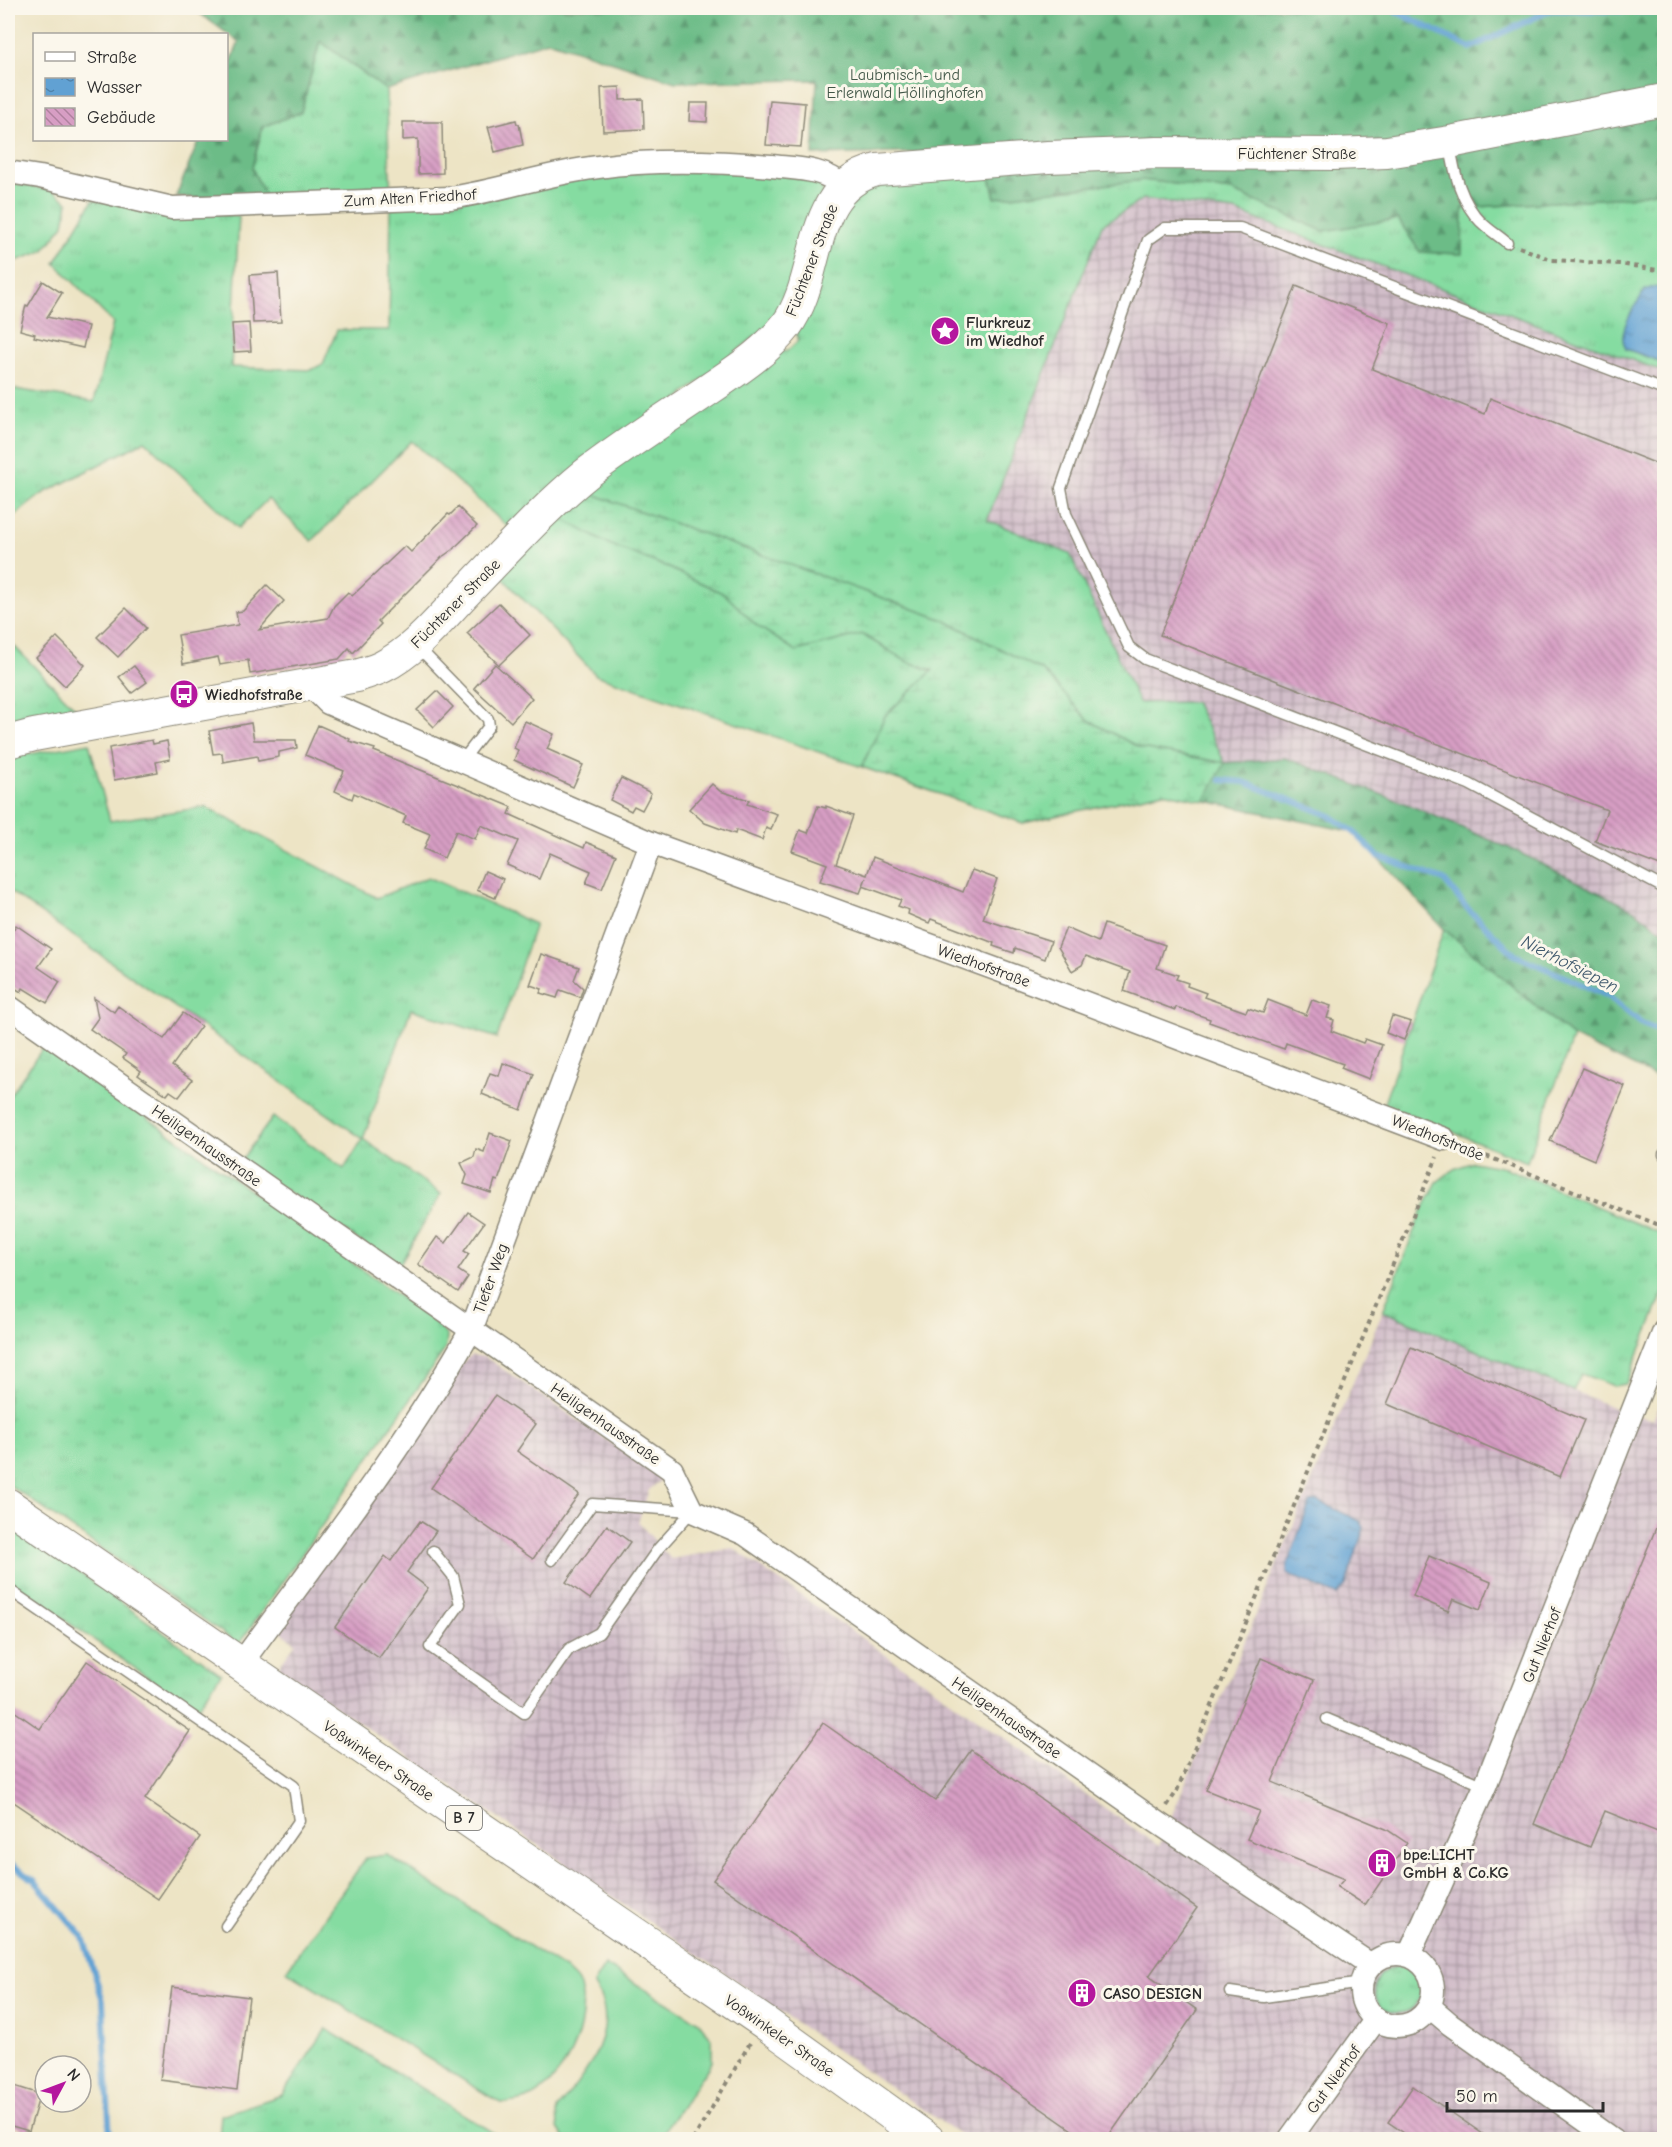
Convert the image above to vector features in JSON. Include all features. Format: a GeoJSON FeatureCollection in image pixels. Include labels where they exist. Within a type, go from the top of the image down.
{"type":"FeatureCollection","features":[{"type":"Feature","properties":{"kind":"main road","name":"Voßwinkeler Straße"},"geometry":{"type":"LineString","coordinates":[[8,1505],[765,2023],[928,2139]]}},
{"type":"Feature","properties":{"kind":"street","name":"Füchtener Straße"},"geometry":{"type":"LineString","coordinates":[[8,742],[44,733],[357,676],[381,668],[397,658],[415,644],[555,502],[585,476],[769,346],[787,325],[798,306],[825,219],[834,199],[855,178],[877,170],[1037,157],[1158,153],[1387,152],[1665,100]]}},
{"type":"Feature","properties":{"kind":"street","name":"Zum Alten Friedhof"},"geometry":{"type":"LineString","coordinates":[[8,172],[40,177],[172,208],[450,198],[488,192],[596,167],[655,162],[726,162],[811,170],[836,179],[844,187]]}},
{"type":"Feature","properties":{"kind":"street","name":"Wiedhofstraße"},"geometry":{"type":"LineString","coordinates":[[314,685],[328,703],[651,843],[1009,974],[1444,1139]]}},
{"type":"Feature","properties":{"kind":"street","name":"Tiefer Weg"},"geometry":{"type":"LineString","coordinates":[[240,1665],[382,1472],[446,1374],[471,1328],[651,843]]}},
{"type":"Feature","properties":{"kind":"street","name":"Heiligenhausstraße"},"geometry":{"type":"LineString","coordinates":[[8,1006],[672,1470],[692,1511],[745,1534],[1157,1822],[1366,1974]]}},
{"type":"Feature","properties":{"kind":"street","name":"Gut Nierhof"},"geometry":{"type":"LineString","coordinates":[[1409,1955],[1485,1786],[1665,1331]]}},
{"type":"Feature","properties":{"kind":"street"},"geometry":{"type":"LineString","coordinates":[[1399,1953],[1409,1955],[1426,1967],[1431,1976],[1434,1986],[1430,2007],[1424,2015],[1406,2025],[1385,2024],[1376,2019],[1364,2003],[1366,1974],[1379,1958],[1399,1953]]}},
{"type":"Feature","properties":{"kind":"street"},"geometry":{"type":"LineString","coordinates":[[1430,2007],[1450,2024],[1614,2139]]}},
{"type":"Feature","properties":{"kind":"street","name":"Gut Nierhof"},"geometry":{"type":"LineString","coordinates":[[1289,2139],[1376,2019]]}},
{"type":"Feature","properties":{"kind":"lane"},"geometry":{"type":"LineString","coordinates":[[1450,142],[1453,170],[1468,205],[1480,221],[1507,243]]}},
{"type":"Feature","properties":{"kind":"lane"},"geometry":{"type":"LineString","coordinates":[[1665,390],[1240,228],[1165,228],[1148,240],[1061,488],[1066,514],[1129,647],[1145,659],[1469,783],[1665,888]]}},
{"type":"Feature","properties":{"kind":"lane"},"geometry":{"type":"LineString","coordinates":[[415,644],[488,719],[489,726],[462,761]]}},
{"type":"Feature","properties":{"kind":"lane"},"geometry":{"type":"LineString","coordinates":[[552,1560],[592,1504],[692,1511]]}},
{"type":"Feature","properties":{"kind":"lane"},"geometry":{"type":"LineString","coordinates":[[434,1551],[453,1576],[460,1604],[430,1647],[524,1713],[569,1649],[599,1633],[658,1549],[692,1511]]}},
{"type":"Feature","properties":{"kind":"lane"},"geometry":{"type":"LineString","coordinates":[[8,1589],[294,1786],[299,1821],[226,1926]]}},
{"type":"Feature","properties":{"kind":"lane"},"geometry":{"type":"LineString","coordinates":[[1327,1719],[1485,1786]]}},
{"type":"Feature","properties":{"kind":"lane"},"geometry":{"type":"LineString","coordinates":[[1230,1992],[1264,1997],[1366,1974]]}},
{"type":"Feature","properties":{"kind":"path"},"geometry":{"type":"LineString","coordinates":[[1507,243],[1552,260],[1620,264],[1665,271]]}},
{"type":"Feature","properties":{"kind":"path"},"geometry":{"type":"LineString","coordinates":[[1157,1822],[1177,1791],[1444,1139]]}},
{"type":"Feature","properties":{"kind":"path","name":"Wiedhofstraße"},"geometry":{"type":"LineString","coordinates":[[1444,1139],[1665,1227]]}},
{"type":"Feature","properties":{"kind":"path"},"geometry":{"type":"LineString","coordinates":[[693,2139],[747,2048],[765,2023]]}},
{"type":"Feature","properties":{"kind":"shaded area"},"geometry":{"type":"Polygon","coordinates":[[[1143,199],[1235,211],[1664,372],[1664,932],[1634,910],[1285,758],[1225,763],[1195,702],[1139,704],[1070,554],[986,521],[1102,225],[1143,199]]]}},
{"type":"Feature","properties":{"kind":"shaded area"},"geometry":{"type":"Polygon","coordinates":[[[1383,1311],[1617,1409],[1653,1420],[1664,1394],[1664,2139],[966,2139],[278,1667],[296,1643],[277,1629],[465,1360],[472,1355],[485,1357],[663,1478],[649,1490],[638,1522],[671,1559],[733,1548],[1159,1846],[1383,1311]]]}},
{"type":"Feature","properties":{"kind":"green space","name":"Laubmisch- und Erlenwald Höllinghofen"},"geometry":{"type":"Polygon","coordinates":[[[192,8],[1664,8],[1664,190],[1628,197],[1463,208],[1462,254],[1420,252],[1398,219],[1323,231],[1232,191],[1143,180],[995,198],[985,151],[813,155],[817,80],[675,82],[548,41],[386,90],[320,41],[301,112],[262,127],[252,168],[266,198],[220,201],[176,196],[199,141],[228,141],[228,70],[239,42],[192,8]]]}},
{"type":"Feature","properties":{"kind":"green space"},"geometry":{"type":"Polygon","coordinates":[[[320,41],[386,90],[391,195],[266,198],[252,168],[263,127],[301,112],[320,41]]]}},
{"type":"Feature","properties":{"kind":"green space"},"geometry":{"type":"Polygon","coordinates":[[[661,166],[804,175],[821,184],[824,194],[779,317],[514,532],[412,441],[312,541],[268,499],[238,528],[145,441],[42,494],[8,521],[8,388],[94,402],[113,323],[55,263],[93,200],[239,216],[231,367],[311,370],[323,364],[337,330],[389,330],[391,205],[661,166]]]}},
{"type":"Feature","properties":{"kind":"green space"},"geometry":{"type":"Polygon","coordinates":[[[988,169],[995,198],[1143,180],[1232,191],[1323,231],[1398,219],[1420,252],[1461,254],[1463,208],[1628,197],[1664,190],[1664,288],[1662,287],[1626,349],[1664,363],[1664,372],[1235,211],[1143,199],[1102,225],[987,520],[1070,554],[1139,703],[1195,702],[1225,763],[1140,748],[1089,721],[1043,671],[944,620],[581,490],[775,352],[787,351],[798,341],[795,327],[836,212],[878,179],[988,169]]]}},
{"type":"Feature","properties":{"kind":"green space"},"geometry":{"type":"Polygon","coordinates":[[[8,182],[52,190],[68,202],[64,225],[43,251],[8,264],[8,182]]]}},
{"type":"Feature","properties":{"kind":"green space"},"geometry":{"type":"Polygon","coordinates":[[[581,490],[944,620],[1043,671],[1089,721],[1140,748],[1225,763],[1204,801],[1163,792],[1023,823],[862,767],[885,716],[933,670],[906,661],[862,634],[796,651],[756,625],[725,594],[667,567],[604,542],[552,513],[581,490]]]}},
{"type":"Feature","properties":{"kind":"green space"},"geometry":{"type":"Polygon","coordinates":[[[552,513],[725,594],[756,625],[796,651],[862,634],[906,661],[933,671],[885,716],[862,767],[596,675],[497,572],[552,513]]]}},
{"type":"Feature","properties":{"kind":"green space"},"geometry":{"type":"Polygon","coordinates":[[[604,542],[944,620],[1043,671],[1089,721],[1140,748],[1225,763],[1285,758],[1409,805],[1518,852],[1634,910],[1664,932],[1664,1081],[1573,1037],[1444,929],[1354,832],[1163,792],[1023,823],[862,767],[885,716],[933,670],[906,661],[862,634],[796,651],[756,625],[725,594],[667,567],[604,542]]]}},
{"type":"Feature","properties":{"kind":"green space"},"geometry":{"type":"Polygon","coordinates":[[[8,640],[84,717],[8,726],[8,640]]]}},
{"type":"Feature","properties":{"kind":"green space"},"geometry":{"type":"Polygon","coordinates":[[[89,743],[110,821],[206,807],[377,898],[428,877],[535,924],[497,1038],[411,1009],[363,1139],[8,890],[8,758],[89,743]]]}},
{"type":"Feature","properties":{"kind":"green space"},"geometry":{"type":"Polygon","coordinates":[[[1444,929],[1573,1037],[1527,1162],[1414,1116],[1383,1106],[1444,929]]]}},
{"type":"Feature","properties":{"kind":"green space"},"geometry":{"type":"Polygon","coordinates":[[[45,1045],[434,1321],[447,1336],[446,1348],[239,1644],[8,1484],[8,1098],[45,1045]]]}},
{"type":"Feature","properties":{"kind":"green space"},"geometry":{"type":"Polygon","coordinates":[[[273,1117],[344,1169],[363,1139],[441,1194],[398,1267],[241,1160],[273,1117]]]}},
{"type":"Feature","properties":{"kind":"green space"},"geometry":{"type":"Polygon","coordinates":[[[1473,1162],[1506,1168],[1664,1235],[1664,1291],[1626,1384],[1614,1386],[1581,1374],[1573,1391],[1383,1311],[1421,1213],[1437,1182],[1454,1169],[1473,1162]]]}},
{"type":"Feature","properties":{"kind":"green space"},"geometry":{"type":"Polygon","coordinates":[[[8,1522],[221,1674],[196,1710],[8,1581],[8,1522]]]}},
{"type":"Feature","properties":{"kind":"green space"},"geometry":{"type":"Polygon","coordinates":[[[387,1855],[565,1969],[576,1979],[580,1986],[582,2001],[582,2018],[578,2034],[564,2065],[542,2090],[529,2098],[502,2104],[286,1971],[366,1858],[387,1855]]]}},
{"type":"Feature","properties":{"kind":"green space"},"geometry":{"type":"Polygon","coordinates":[[[605,1965],[699,2022],[712,2039],[712,2062],[659,2139],[565,2139],[558,2128],[557,2109],[584,2074],[599,2047],[605,2019],[603,2005],[593,1984],[605,1965]]]}},
{"type":"Feature","properties":{"kind":"green space"},"geometry":{"type":"Polygon","coordinates":[[[1398,1967],[1414,1974],[1421,1990],[1414,2006],[1398,2013],[1382,2006],[1375,1990],[1382,1974],[1398,1967]]]}},
{"type":"Feature","properties":{"kind":"green space"},"geometry":{"type":"Polygon","coordinates":[[[326,2029],[503,2139],[219,2139],[221,2115],[282,2095],[326,2029]]]}},
{"type":"Feature","properties":{"kind":"water"},"geometry":{"type":"Polygon","coordinates":[[[1653,287],[1664,288],[1664,363],[1626,349],[1623,342],[1625,327],[1632,311],[1645,290],[1653,287]]]}},
{"type":"Feature","properties":{"kind":"water"},"geometry":{"type":"Polygon","coordinates":[[[1318,1501],[1360,1521],[1364,1527],[1346,1585],[1337,1595],[1287,1574],[1287,1565],[1310,1502],[1318,1501]]]}},
{"type":"Feature","properties":{"kind":"building"},"geometry":{"type":"Polygon","coordinates":[[[620,87],[620,100],[643,99],[644,129],[603,131],[601,88],[620,87]]]}},
{"type":"Feature","properties":{"kind":"building"},"geometry":{"type":"Polygon","coordinates":[[[770,100],[805,103],[801,147],[766,145],[770,100]]]}},
{"type":"Feature","properties":{"kind":"building"},"geometry":{"type":"Polygon","coordinates":[[[690,103],[708,103],[707,122],[689,121],[690,103]]]}},
{"type":"Feature","properties":{"kind":"building"},"geometry":{"type":"Polygon","coordinates":[[[516,120],[519,124],[523,145],[495,152],[488,127],[516,120]]]}},
{"type":"Feature","properties":{"kind":"building"},"geometry":{"type":"Polygon","coordinates":[[[403,122],[442,122],[443,173],[418,174],[418,139],[403,140],[403,122]]]}},
{"type":"Feature","properties":{"kind":"building"},"geometry":{"type":"Polygon","coordinates":[[[278,273],[281,322],[253,323],[250,275],[278,273]]]}},
{"type":"Feature","properties":{"kind":"building"},"geometry":{"type":"Polygon","coordinates":[[[43,281],[62,293],[47,317],[88,326],[83,348],[34,337],[35,334],[20,330],[26,305],[28,306],[43,281]]]}},
{"type":"Feature","properties":{"kind":"building"},"geometry":{"type":"Polygon","coordinates":[[[1296,286],[1390,323],[1372,369],[1485,414],[1490,398],[1665,467],[1665,868],[1595,841],[1607,810],[1160,635],[1296,286]]]}},
{"type":"Feature","properties":{"kind":"building"},"geometry":{"type":"Polygon","coordinates":[[[249,323],[251,351],[234,352],[232,324],[249,323]]]}},
{"type":"Feature","properties":{"kind":"building"},"geometry":{"type":"Polygon","coordinates":[[[458,507],[477,526],[442,557],[378,621],[381,624],[353,653],[349,648],[339,659],[250,674],[248,660],[220,665],[218,657],[183,664],[178,635],[238,625],[236,612],[243,611],[267,585],[284,601],[259,630],[328,618],[334,606],[348,592],[352,596],[405,546],[411,552],[448,514],[450,515],[458,507]]]}},
{"type":"Feature","properties":{"kind":"building"},"geometry":{"type":"Polygon","coordinates":[[[499,603],[530,635],[499,665],[467,633],[499,603]]]}},
{"type":"Feature","properties":{"kind":"building"},"geometry":{"type":"Polygon","coordinates":[[[126,608],[146,628],[118,657],[97,637],[126,608]]]}},
{"type":"Feature","properties":{"kind":"building"},"geometry":{"type":"Polygon","coordinates":[[[57,637],[85,665],[65,686],[36,658],[57,637]]]}},
{"type":"Feature","properties":{"kind":"building"},"geometry":{"type":"Polygon","coordinates":[[[495,664],[532,698],[511,722],[474,688],[495,664]]]}},
{"type":"Feature","properties":{"kind":"building"},"geometry":{"type":"Polygon","coordinates":[[[134,666],[147,682],[132,693],[119,677],[134,666]]]}},
{"type":"Feature","properties":{"kind":"building"},"geometry":{"type":"Polygon","coordinates":[[[437,691],[453,707],[434,727],[417,710],[437,691]]]}},
{"type":"Feature","properties":{"kind":"building"},"geometry":{"type":"Polygon","coordinates":[[[525,721],[554,734],[547,749],[583,765],[573,787],[514,760],[518,750],[514,748],[525,721]]]}},
{"type":"Feature","properties":{"kind":"building"},"geometry":{"type":"Polygon","coordinates":[[[251,723],[254,740],[296,740],[297,748],[279,752],[279,757],[258,761],[257,756],[223,762],[222,753],[213,754],[209,731],[251,723]]]}},
{"type":"Feature","properties":{"kind":"building"},"geometry":{"type":"Polygon","coordinates":[[[318,725],[350,739],[349,741],[375,749],[374,751],[512,807],[509,814],[584,848],[586,842],[616,855],[602,889],[586,883],[591,871],[550,853],[539,879],[507,865],[518,841],[481,825],[475,839],[456,831],[444,858],[424,849],[430,834],[403,823],[406,816],[354,793],[352,799],[335,791],[344,771],[305,755],[318,725]]]}},
{"type":"Feature","properties":{"kind":"building"},"geometry":{"type":"Polygon","coordinates":[[[152,740],[153,744],[167,741],[170,759],[156,762],[158,772],[114,780],[109,748],[152,740]]]}},
{"type":"Feature","properties":{"kind":"building"},"geometry":{"type":"Polygon","coordinates":[[[621,778],[651,793],[642,810],[634,806],[631,811],[610,800],[621,778]]]}},
{"type":"Feature","properties":{"kind":"building"},"geometry":{"type":"Polygon","coordinates":[[[712,784],[720,791],[749,800],[747,804],[777,814],[771,830],[766,828],[762,840],[736,830],[735,834],[705,823],[689,809],[712,784]]]}},
{"type":"Feature","properties":{"kind":"building"},"geometry":{"type":"Polygon","coordinates":[[[818,806],[826,808],[826,806],[853,816],[836,864],[867,875],[873,857],[963,892],[972,870],[997,879],[983,919],[1051,941],[1045,959],[1015,948],[1014,953],[931,919],[929,923],[908,914],[909,910],[898,906],[901,900],[863,886],[866,878],[860,893],[820,881],[827,864],[792,851],[800,830],[808,833],[818,806]]]}},
{"type":"Feature","properties":{"kind":"building"},"geometry":{"type":"Polygon","coordinates":[[[485,871],[503,879],[495,898],[477,890],[485,871]]]}},
{"type":"Feature","properties":{"kind":"building"},"geometry":{"type":"Polygon","coordinates":[[[1104,924],[1165,945],[1157,968],[1178,975],[1176,979],[1206,993],[1204,997],[1246,1012],[1248,1008],[1263,1013],[1268,1000],[1306,1015],[1312,1000],[1331,1006],[1327,1018],[1334,1020],[1331,1031],[1363,1043],[1365,1039],[1382,1045],[1369,1079],[1341,1068],[1343,1064],[1286,1043],[1284,1049],[1209,1022],[1210,1019],[1176,1007],[1175,1010],[1124,991],[1130,972],[1086,956],[1082,965],[1072,971],[1058,947],[1066,928],[1098,942],[1104,924]]]}},
{"type":"Feature","properties":{"kind":"building"},"geometry":{"type":"Polygon","coordinates":[[[16,925],[51,949],[38,967],[60,982],[47,1003],[23,988],[21,992],[8,984],[8,938],[16,925]]]}},
{"type":"Feature","properties":{"kind":"building"},"geometry":{"type":"Polygon","coordinates":[[[541,954],[579,967],[574,980],[583,988],[580,997],[560,990],[557,998],[540,993],[542,989],[530,985],[541,954]]]}},
{"type":"Feature","properties":{"kind":"building"},"geometry":{"type":"Polygon","coordinates":[[[94,998],[114,1012],[118,1006],[164,1039],[183,1013],[201,1026],[172,1066],[192,1080],[179,1097],[170,1091],[167,1095],[138,1075],[141,1071],[123,1058],[126,1054],[90,1029],[98,1018],[94,998]]]}},
{"type":"Feature","properties":{"kind":"building"},"geometry":{"type":"Polygon","coordinates":[[[1392,1016],[1411,1022],[1404,1040],[1386,1033],[1392,1016]]]}},
{"type":"Feature","properties":{"kind":"building"},"geometry":{"type":"Polygon","coordinates":[[[503,1063],[534,1074],[521,1110],[482,1094],[490,1073],[499,1076],[503,1063]]]}},
{"type":"Feature","properties":{"kind":"building"},"geometry":{"type":"Polygon","coordinates":[[[1582,1068],[1625,1086],[1594,1160],[1550,1141],[1582,1068]]]}},
{"type":"Feature","properties":{"kind":"building"},"geometry":{"type":"Polygon","coordinates":[[[490,1133],[512,1141],[498,1181],[495,1180],[491,1193],[464,1184],[467,1175],[461,1163],[474,1157],[476,1149],[484,1152],[490,1133]]]}},
{"type":"Feature","properties":{"kind":"building"},"geometry":{"type":"Polygon","coordinates":[[[468,1212],[484,1223],[464,1251],[469,1254],[458,1270],[468,1277],[458,1292],[418,1264],[437,1237],[446,1243],[468,1212]]]}},
{"type":"Feature","properties":{"kind":"building"},"geometry":{"type":"Polygon","coordinates":[[[1411,1347],[1584,1420],[1560,1477],[1387,1404],[1411,1347]]]}},
{"type":"Feature","properties":{"kind":"building"},"geometry":{"type":"Polygon","coordinates":[[[495,1396],[536,1424],[517,1451],[579,1494],[533,1559],[431,1488],[495,1396]]]}},
{"type":"Feature","properties":{"kind":"building"},"geometry":{"type":"Polygon","coordinates":[[[1665,1506],[1665,1835],[1605,1811],[1590,1847],[1534,1824],[1665,1506]]]}},
{"type":"Feature","properties":{"kind":"building"},"geometry":{"type":"Polygon","coordinates":[[[420,1521],[436,1531],[407,1572],[428,1588],[379,1658],[335,1627],[385,1556],[391,1561],[420,1521]]]}},
{"type":"Feature","properties":{"kind":"building"},"geometry":{"type":"Polygon","coordinates":[[[607,1525],[630,1542],[590,1599],[566,1582],[607,1525]]]}},
{"type":"Feature","properties":{"kind":"building"},"geometry":{"type":"Polygon","coordinates":[[[1429,1556],[1491,1582],[1480,1610],[1453,1599],[1448,1611],[1413,1596],[1429,1556]]]}},
{"type":"Feature","properties":{"kind":"building"},"geometry":{"type":"Polygon","coordinates":[[[1261,1658],[1314,1680],[1272,1782],[1386,1829],[1407,1843],[1365,1905],[1337,1887],[1344,1879],[1247,1839],[1259,1811],[1206,1790],[1261,1658]]]}},
{"type":"Feature","properties":{"kind":"building"},"geometry":{"type":"Polygon","coordinates":[[[87,1661],[190,1731],[145,1799],[200,1837],[158,1899],[8,1798],[8,1707],[40,1729],[87,1661]]]}},
{"type":"Feature","properties":{"kind":"building"},"geometry":{"type":"Polygon","coordinates":[[[823,1723],[935,1801],[971,1750],[1197,1908],[1149,1976],[1197,2010],[1107,2139],[1085,2139],[713,1880],[823,1723]]]}},
{"type":"Feature","properties":{"kind":"building"},"geometry":{"type":"Polygon","coordinates":[[[172,1987],[249,1997],[237,2090],[160,2080],[172,1987]]]}},
{"type":"Feature","properties":{"kind":"building"},"geometry":{"type":"Polygon","coordinates":[[[11,2085],[33,2092],[34,2114],[29,2131],[8,2125],[8,2096],[11,2085]]]}},
{"type":"Feature","properties":{"kind":"building"},"geometry":{"type":"Polygon","coordinates":[[[1413,2086],[1490,2139],[1413,2139],[1388,2122],[1413,2086]]]}},
{"type":"Feature","properties":{"kind":"waterway"},"geometry":{"type":"LineString","coordinates":[[1389,8],[1470,48],[1551,10],[1664,12]]}},
{"type":"Feature","properties":{"kind":"waterway","name":"Nierhofsiepen"},"geometry":{"type":"LineString","coordinates":[[1221,780],[1244,782],[1329,815],[1354,832],[1378,856],[1444,880],[1465,906],[1515,955],[1608,996],[1642,1024],[1664,1033]]}},
{"type":"Feature","properties":{"kind":"waterway"},"geometry":{"type":"LineString","coordinates":[[8,1862],[34,1880],[83,1937],[103,2001],[110,2140]]}},
{"type":"Feature","properties":{"kind":"place","name":"Flurkreuz im Wiedhof"},"geometry":{"type":"Point","coordinates":[945,331]}},
{"type":"Feature","properties":{"kind":"place","name":"Wiedhofstraße"},"geometry":{"type":"Point","coordinates":[184,694]}},
{"type":"Feature","properties":{"kind":"place","name":"bpe:LICHT GmbH & Co.KG"},"geometry":{"type":"Point","coordinates":[1382,1863]}},
{"type":"Feature","properties":{"kind":"place","name":"CASO DESIGN"},"geometry":{"type":"Point","coordinates":[1082,1993]}}]}
